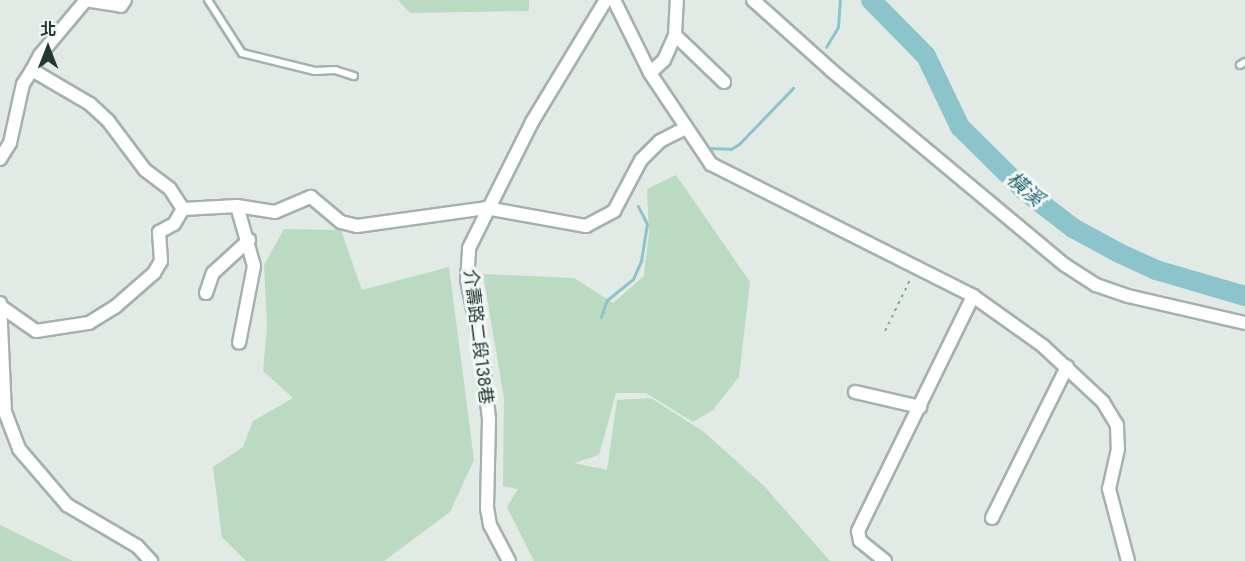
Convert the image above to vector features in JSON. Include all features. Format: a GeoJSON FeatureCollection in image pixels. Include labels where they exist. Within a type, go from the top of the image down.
{"type":"FeatureCollection","features":[{"type":"Feature","properties":{"kind":"street"},"geometry":{"type":"LineString","coordinates":[[0,159],[10,143],[22,84],[39,55],[86,0],[121,6],[125,0]]}},
{"type":"Feature","properties":{"kind":"street","name":"介壽路二段138巷"},"geometry":{"type":"LineString","coordinates":[[509,561],[490,525],[487,508],[489,419],[481,348],[467,280],[469,248],[486,208],[532,122],[606,0]]}},
{"type":"Feature","properties":{"kind":"street"},"geometry":{"type":"LineString","coordinates":[[614,0],[650,73],[685,128],[718,169],[915,270],[973,296],[1017,325],[1067,367],[1103,402],[1117,425],[1118,449],[1109,489],[1128,561]]}},
{"type":"Feature","properties":{"kind":"street"},"geometry":{"type":"LineString","coordinates":[[650,73],[664,60],[675,35],[677,0]]}},
{"type":"Feature","properties":{"kind":"street"},"geometry":{"type":"LineString","coordinates":[[753,0],[832,70],[1065,265],[1096,285],[1128,296],[1245,323]]}},
{"type":"Feature","properties":{"kind":"street"},"geometry":{"type":"LineString","coordinates":[[675,35],[724,82]]}},
{"type":"Feature","properties":{"kind":"street"},"geometry":{"type":"LineString","coordinates":[[32,70],[90,104],[109,122],[146,170],[170,189],[183,209]]}},
{"type":"Feature","properties":{"kind":"street"},"geometry":{"type":"LineString","coordinates":[[183,209],[237,206],[275,212],[311,197],[341,222],[367,227],[486,208],[593,225],[620,205],[641,160],[660,141],[685,128]]}},
{"type":"Feature","properties":{"kind":"street"},"geometry":{"type":"LineString","coordinates":[[237,206],[249,240],[254,277],[239,343]]}},
{"type":"Feature","properties":{"kind":"street"},"geometry":{"type":"LineString","coordinates":[[1,306],[36,331],[89,323],[116,307],[154,273],[161,261],[159,232],[174,224],[183,209]]}},
{"type":"Feature","properties":{"kind":"street"},"geometry":{"type":"LineString","coordinates":[[206,293],[213,273],[249,240]]}},
{"type":"Feature","properties":{"kind":"street"},"geometry":{"type":"LineString","coordinates":[[885,561],[860,541],[858,531],[973,296]]}},
{"type":"Feature","properties":{"kind":"street"},"geometry":{"type":"LineString","coordinates":[[1,306],[5,412],[19,449],[66,505],[137,546],[151,561]]}},
{"type":"Feature","properties":{"kind":"street"},"geometry":{"type":"LineString","coordinates":[[992,519],[1067,367]]}},
{"type":"Feature","properties":{"kind":"street"},"geometry":{"type":"LineString","coordinates":[[855,392],[920,407]]}},
{"type":"Feature","properties":{"kind":"lane"},"geometry":{"type":"LineString","coordinates":[[208,0],[242,53],[315,71],[335,70],[354,76]]}},
{"type":"Feature","properties":{"kind":"path"},"geometry":{"type":"LineString","coordinates":[[885,331],[915,270]]}},
{"type":"Feature","properties":{"kind":"green space"},"geometry":{"type":"Polygon","coordinates":[[[398,0],[529,0],[529,11],[410,13],[398,0]]]}},
{"type":"Feature","properties":{"kind":"green space"},"geometry":{"type":"Polygon","coordinates":[[[676,175],[750,282],[739,377],[713,410],[693,422],[646,393],[616,393],[599,455],[574,463],[607,470],[617,400],[651,398],[704,432],[763,485],[830,561],[534,561],[507,507],[518,489],[503,486],[504,398],[483,274],[574,278],[613,303],[644,276],[649,232],[647,189],[676,175]]]}},
{"type":"Feature","properties":{"kind":"green space"},"geometry":{"type":"Polygon","coordinates":[[[284,229],[341,230],[362,290],[449,267],[474,460],[450,512],[384,561],[246,561],[222,537],[213,467],[243,447],[253,421],[293,398],[263,371],[267,327],[264,265],[284,229]]]}},
{"type":"Feature","properties":{"kind":"green space"},"geometry":{"type":"Polygon","coordinates":[[[0,525],[73,561],[0,561],[0,525]]]}},
{"type":"Feature","properties":{"kind":"waterway"},"geometry":{"type":"LineString","coordinates":[[826,47],[838,27],[840,0]]}},
{"type":"Feature","properties":{"kind":"waterway","name":"橫溪"},"geometry":{"type":"LineString","coordinates":[[871,0],[926,56],[960,127],[1025,191],[1073,228],[1119,253],[1156,270],[1245,296]]}},
{"type":"Feature","properties":{"kind":"waterway"},"geometry":{"type":"LineString","coordinates":[[706,148],[731,149],[739,144],[793,88]]}},
{"type":"Feature","properties":{"kind":"waterway"},"geometry":{"type":"LineString","coordinates":[[601,317],[607,300],[633,279],[641,261],[647,224],[638,206]]}}]}
